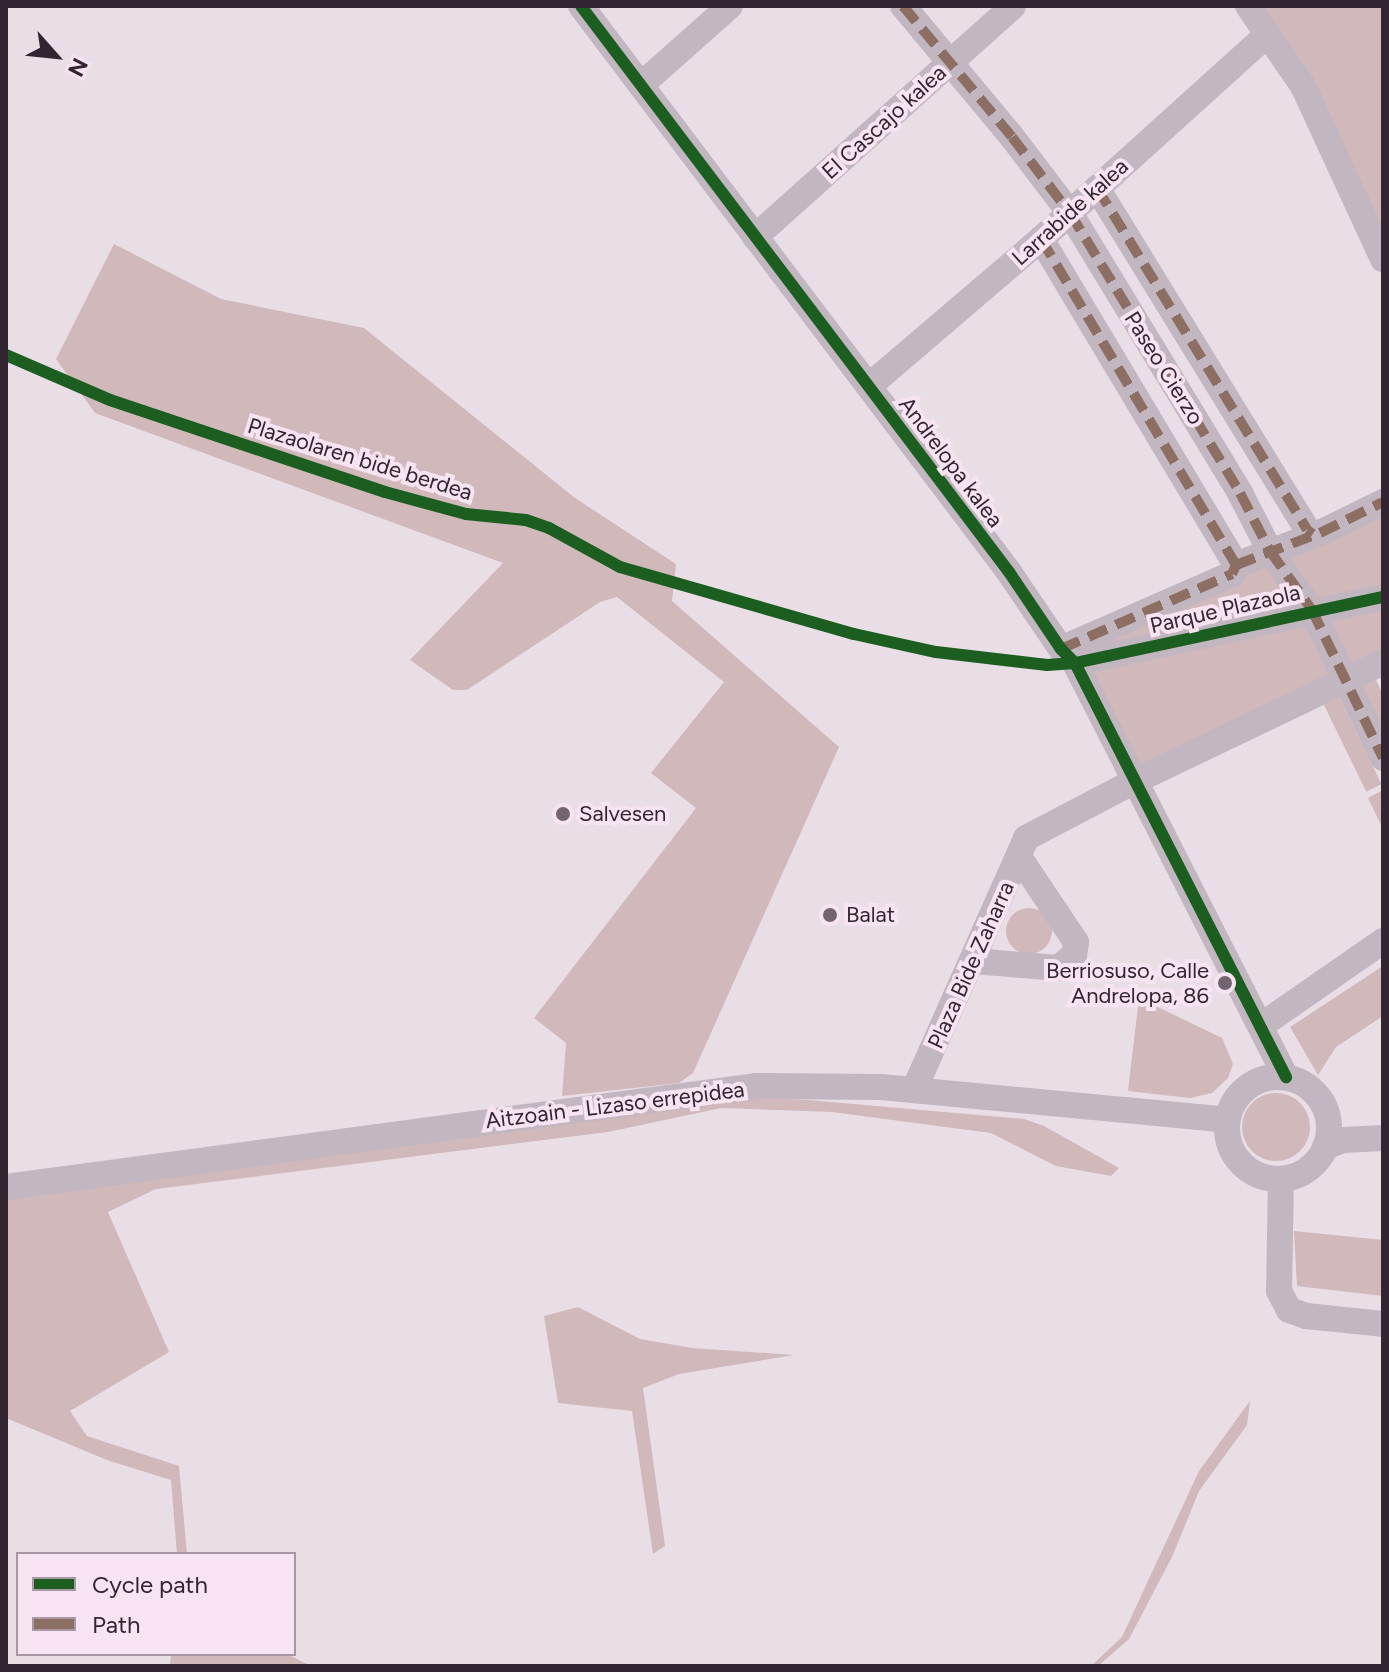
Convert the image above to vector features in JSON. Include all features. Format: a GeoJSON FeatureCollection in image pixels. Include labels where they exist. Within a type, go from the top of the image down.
{"type":"FeatureCollection","features":[{"type":"Feature","properties":{"kind":"street","name":"Andrelopa kalea"},"geometry":{"type":"LineString","coordinates":[[581,6],[1009,572],[1068,656],[1137,780],[1286,1077]]}},
{"type":"Feature","properties":{"kind":"street"},"geometry":{"type":"LineString","coordinates":[[641,85],[730,6]]}},
{"type":"Feature","properties":{"kind":"street","name":"Paseo Cierzo"},"geometry":{"type":"LineString","coordinates":[[903,6],[1070,213],[1240,493],[1270,551],[1312,610],[1383,758]]}},
{"type":"Feature","properties":{"kind":"street","name":"El Cascajo kalea"},"geometry":{"type":"LineString","coordinates":[[755,237],[1013,6]]}},
{"type":"Feature","properties":{"kind":"street"},"geometry":{"type":"LineString","coordinates":[[1248,6],[1303,86],[1383,259]]}},
{"type":"Feature","properties":{"kind":"street","name":"Larrabide kalea"},"geometry":{"type":"LineString","coordinates":[[869,386],[1041,239],[1268,34]]}},
{"type":"Feature","properties":{"kind":"street","name":"Paseo Cierzo"},"geometry":{"type":"LineString","coordinates":[[1097,188],[1307,530],[1313,534]]}},
{"type":"Feature","properties":{"kind":"street","name":"Paseo Cierzo"},"geometry":{"type":"LineString","coordinates":[[1041,239],[1236,565]]}},
{"type":"Feature","properties":{"kind":"street"},"geometry":{"type":"LineString","coordinates":[[1068,656],[1232,574],[1236,565],[1383,502]]}},
{"type":"Feature","properties":{"kind":"street","name":"Parque Plazaola"},"geometry":{"type":"LineString","coordinates":[[1068,656],[1383,597]]}},
{"type":"Feature","properties":{"kind":"street"},"geometry":{"type":"LineString","coordinates":[[974,961],[1058,968],[1074,955],[1076,942],[1022,848],[1137,780],[1383,662]]}},
{"type":"Feature","properties":{"kind":"street","name":"Plaza Bide Zaharra"},"geometry":{"type":"LineString","coordinates":[[914,1090],[1022,848]]}},
{"type":"Feature","properties":{"kind":"street"},"geometry":{"type":"LineString","coordinates":[[1262,1025],[1383,941]]}},
{"type":"Feature","properties":{"kind":"street"},"geometry":{"type":"LineString","coordinates":[[1327,1115],[1325,1147],[1308,1169],[1281,1179],[1251,1172],[1231,1149],[1227,1120],[1232,1105],[1248,1087],[1270,1077],[1286,1077],[1312,1090],[1327,1115],[1377,1138]]}},
{"type":"Feature","properties":{"kind":"street","name":"Aitzoain - Lizaso errepidea"},"geometry":{"type":"LineString","coordinates":[[6,1187],[757,1086],[914,1090],[1227,1120]]}},
{"type":"Feature","properties":{"kind":"street"},"geometry":{"type":"LineString","coordinates":[[1325,1147],[1377,1138]]}},
{"type":"Feature","properties":{"kind":"street"},"geometry":{"type":"LineString","coordinates":[[1281,1179],[1279,1291],[1289,1310],[1306,1316],[1383,1324]]}},
{"type":"Feature","properties":{"kind":"shaded area"},"geometry":{"type":"Polygon","coordinates":[[[1247,6],[1383,6],[1383,255],[1247,6]]]}},
{"type":"Feature","properties":{"kind":"shaded area"},"geometry":{"type":"Polygon","coordinates":[[[114,244],[221,299],[364,328],[575,498],[676,564],[672,601],[839,747],[693,1073],[679,1083],[562,1096],[566,1043],[534,1018],[696,808],[651,773],[724,682],[617,597],[600,602],[467,690],[453,690],[410,660],[503,563],[95,413],[56,359],[114,244]]]}},
{"type":"Feature","properties":{"kind":"shaded area"},"geometry":{"type":"Polygon","coordinates":[[[1383,501],[1383,662],[1137,780],[1061,649],[1383,501]]]}},
{"type":"Feature","properties":{"kind":"shaded area"},"geometry":{"type":"Polygon","coordinates":[[[1376,680],[1383,695],[1383,733],[1361,687],[1376,680]]]}},
{"type":"Feature","properties":{"kind":"shaded area"},"geometry":{"type":"Polygon","coordinates":[[[1339,697],[1382,784],[1366,792],[1324,704],[1339,697]]]}},
{"type":"Feature","properties":{"kind":"shaded area"},"geometry":{"type":"Polygon","coordinates":[[[1383,790],[1383,829],[1368,798],[1383,790]]]}},
{"type":"Feature","properties":{"kind":"shaded area"},"geometry":{"type":"Polygon","coordinates":[[[1029,908],[1045,915],[1052,931],[1045,947],[1029,954],[1013,947],[1006,931],[1013,915],[1029,908]]]}},
{"type":"Feature","properties":{"kind":"shaded area"},"geometry":{"type":"Polygon","coordinates":[[[1383,966],[1383,1016],[1336,1047],[1318,1075],[1290,1027],[1383,966]]]}},
{"type":"Feature","properties":{"kind":"shaded area"},"geometry":{"type":"Polygon","coordinates":[[[1139,998],[1222,1038],[1233,1064],[1228,1078],[1212,1093],[1190,1098],[1128,1091],[1139,998]]]}},
{"type":"Feature","properties":{"kind":"shaded area"},"geometry":{"type":"Polygon","coordinates":[[[1276,1093],[1300,1103],[1310,1127],[1300,1151],[1276,1161],[1252,1151],[1242,1127],[1252,1103],[1276,1093]]]}},
{"type":"Feature","properties":{"kind":"shaded area"},"geometry":{"type":"Polygon","coordinates":[[[685,1094],[808,1100],[1024,1119],[1044,1126],[1119,1168],[1111,1176],[1056,1166],[991,1133],[832,1112],[721,1108],[608,1132],[156,1189],[108,1212],[169,1352],[70,1411],[87,1436],[179,1466],[187,1552],[177,1552],[171,1480],[107,1460],[6,1418],[6,1187],[685,1094]]]}},
{"type":"Feature","properties":{"kind":"shaded area"},"geometry":{"type":"Polygon","coordinates":[[[1294,1231],[1383,1240],[1383,1296],[1297,1286],[1294,1231]]]}},
{"type":"Feature","properties":{"kind":"shaded area"},"geometry":{"type":"Polygon","coordinates":[[[578,1307],[640,1339],[692,1348],[794,1355],[679,1374],[643,1388],[665,1546],[653,1554],[632,1411],[558,1403],[544,1316],[578,1307]]]}},
{"type":"Feature","properties":{"kind":"shaded area"},"geometry":{"type":"Polygon","coordinates":[[[1250,1401],[1247,1425],[1199,1491],[1172,1557],[1129,1639],[1098,1666],[1091,1666],[1122,1637],[1199,1471],[1250,1401]]]}},
{"type":"Feature","properties":{"kind":"shaded area"},"geometry":{"type":"Polygon","coordinates":[[[171,1656],[291,1656],[311,1666],[170,1666],[171,1656]]]}},
{"type":"Feature","properties":{"kind":"marked path"},"geometry":{"type":"LineString","coordinates":[[903,6],[1012,137],[1070,213],[1240,493],[1270,551],[1312,610],[1383,758]]}},
{"type":"Feature","properties":{"kind":"marked path"},"geometry":{"type":"LineString","coordinates":[[1097,188],[1307,530],[1313,534]]}},
{"type":"Feature","properties":{"kind":"marked path"},"geometry":{"type":"LineString","coordinates":[[1041,239],[1236,565]]}},
{"type":"Feature","properties":{"kind":"marked path"},"geometry":{"type":"LineString","coordinates":[[1061,649],[1232,574],[1236,565],[1320,533],[1383,502]]}},
{"type":"Feature","properties":{"kind":"cycle path"},"geometry":{"type":"LineString","coordinates":[[581,6],[1009,572],[1061,649],[1075,663],[1286,1077]]}},
{"type":"Feature","properties":{"kind":"cycle path","name":"Plazaolaren bide berdea"},"geometry":{"type":"LineString","coordinates":[[6,355],[110,400],[385,492],[466,514],[526,520],[549,528],[620,567],[854,634],[936,652],[1047,665],[1075,663],[1383,597]]}},
{"type":"Feature","properties":{"kind":"place","name":"Salvesen"},"geometry":{"type":"Point","coordinates":[563,814]}},
{"type":"Feature","properties":{"kind":"place","name":"Balat"},"geometry":{"type":"Point","coordinates":[830,915]}},
{"type":"Feature","properties":{"kind":"place","name":"Berriosuso, Calle Andrelopa, 86"},"geometry":{"type":"Point","coordinates":[1225,983]}}]}
